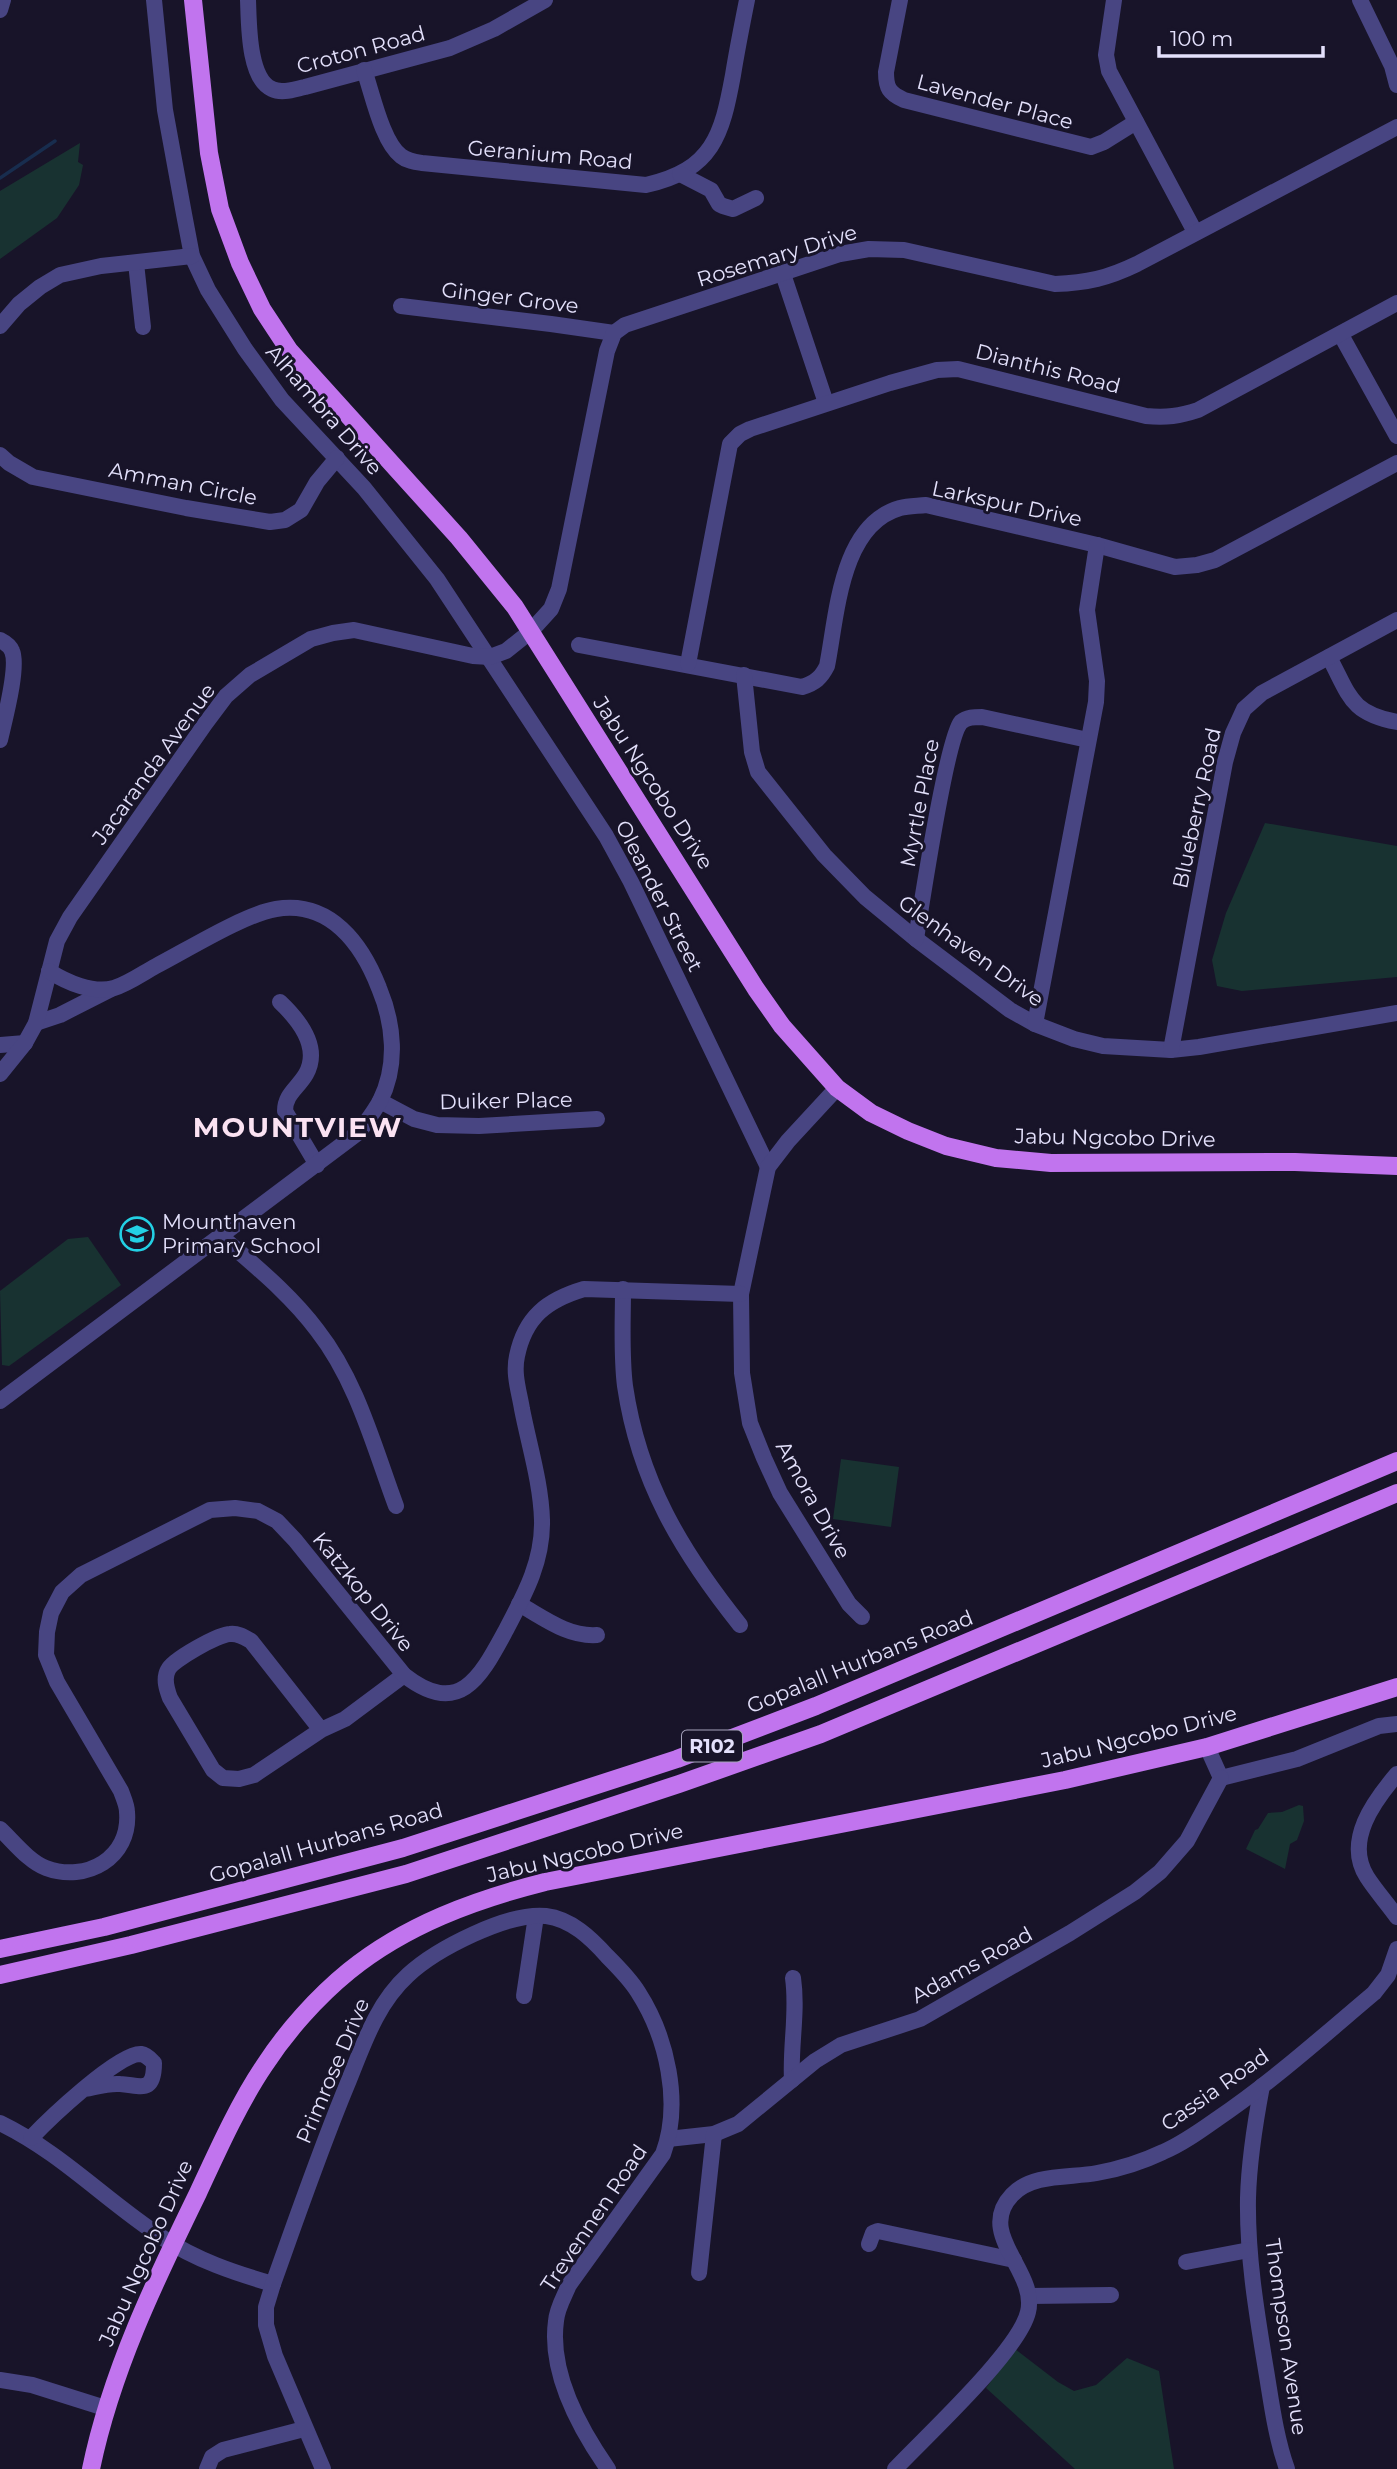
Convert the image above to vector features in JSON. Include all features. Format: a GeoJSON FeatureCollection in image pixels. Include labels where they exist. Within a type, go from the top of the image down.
{"type":"FeatureCollection","features":[{"type":"Feature","properties":{"kind":"main road","name":"Jabu Ngcobo Drive"},"geometry":{"type":"LineString","coordinates":[[192,0],[209,153],[219,209],[262,309],[289,350],[496,581],[531,632],[756,989],[782,1026],[837,1088],[872,1113],[908,1131],[946,1146],[996,1158],[1051,1163],[1295,1162],[1397,1166]]}},
{"type":"Feature","properties":{"kind":"main road","name":"Gopalall Hurbans Road"},"geometry":{"type":"LineString","coordinates":[[0,1950],[104,1927],[402,1848],[677,1759],[829,1701],[1397,1461]]}},
{"type":"Feature","properties":{"kind":"main road","name":"R102"},"geometry":{"type":"LineString","coordinates":[[0,1975],[131,1945],[406,1874],[666,1788],[821,1734],[1397,1493]]}},
{"type":"Feature","properties":{"kind":"main road","name":"Jabu Ngcobo Drive"},"geometry":{"type":"LineString","coordinates":[[91,2469],[105,2408],[125,2354],[218,2150],[264,2066],[304,2015],[348,1972],[400,1936],[442,1915],[498,1894],[545,1881],[1065,1780],[1207,1747],[1397,1687]]}},
{"type":"Feature","properties":{"kind":"street"},"geometry":{"type":"LineString","coordinates":[[0,10],[3,0]]}},
{"type":"Feature","properties":{"kind":"street","name":"Alhambra Drive"},"geometry":{"type":"LineString","coordinates":[[154,0],[165,110],[192,257],[208,290],[245,349],[282,400],[364,488],[437,579],[490,657]]}},
{"type":"Feature","properties":{"kind":"street","name":"Croton Road"},"geometry":{"type":"LineString","coordinates":[[248,0],[253,61],[260,78],[270,89],[282,91],[450,48],[494,29],[545,0]]}},
{"type":"Feature","properties":{"kind":"street","name":"Geranium Road"},"geometry":{"type":"LineString","coordinates":[[365,70],[385,132],[394,150],[404,159],[646,185],[670,179],[688,169],[715,140],[725,118],[747,0]]}},
{"type":"Feature","properties":{"kind":"street","name":"Lavender Place"},"geometry":{"type":"LineString","coordinates":[[900,0],[886,72],[886,85],[891,94],[915,103],[1091,147],[1136,122]]}},
{"type":"Feature","properties":{"kind":"street"},"geometry":{"type":"LineString","coordinates":[[1114,0],[1106,55],[1109,71],[1195,232]]}},
{"type":"Feature","properties":{"kind":"street"},"geometry":{"type":"LineString","coordinates":[[1360,0],[1392,66],[1397,85]]}},
{"type":"Feature","properties":{"kind":"street","name":"Rosemary Drive"},"geometry":{"type":"LineString","coordinates":[[614,333],[625,325],[840,254],[869,249],[904,250],[1055,284],[1079,284],[1107,278],[1397,127]]}},
{"type":"Feature","properties":{"kind":"street"},"geometry":{"type":"LineString","coordinates":[[680,174],[711,190],[723,206],[733,208],[756,198]]}},
{"type":"Feature","properties":{"kind":"street"},"geometry":{"type":"LineString","coordinates":[[0,326],[29,296],[60,275],[102,266],[192,257]]}},
{"type":"Feature","properties":{"kind":"street"},"geometry":{"type":"LineString","coordinates":[[136,262],[144,327]]}},
{"type":"Feature","properties":{"kind":"street"},"geometry":{"type":"LineString","coordinates":[[783,274],[826,403]]}},
{"type":"Feature","properties":{"kind":"street","name":"Dianthis Road"},"geometry":{"type":"LineString","coordinates":[[688,664],[730,443],[740,434],[826,403],[937,370],[958,369],[1146,416],[1181,416],[1198,410],[1397,303]]}},
{"type":"Feature","properties":{"kind":"street","name":"Ginger Grove"},"geometry":{"type":"LineString","coordinates":[[401,306],[614,333]]}},
{"type":"Feature","properties":{"kind":"street"},"geometry":{"type":"LineString","coordinates":[[490,657],[506,650],[531,632],[551,609],[559,589],[607,351],[614,333]]}},
{"type":"Feature","properties":{"kind":"street"},"geometry":{"type":"LineString","coordinates":[[1341,335],[1397,436]]}},
{"type":"Feature","properties":{"kind":"street","name":"Amman Circle"},"geometry":{"type":"LineString","coordinates":[[0,454],[9,463],[33,477],[270,522],[285,520],[301,510],[317,482],[337,458]]}},
{"type":"Feature","properties":{"kind":"street","name":"Larkspur Drive"},"geometry":{"type":"LineString","coordinates":[[579,645],[802,687],[813,684],[822,676],[827,666],[845,573],[854,546],[870,526],[886,513],[926,505],[1097,545],[1175,567],[1197,565],[1215,560],[1397,463]]}},
{"type":"Feature","properties":{"kind":"street"},"geometry":{"type":"LineString","coordinates":[[1035,1024],[1096,702],[1097,681],[1087,610],[1097,545]]}},
{"type":"Feature","properties":{"kind":"street","name":"Blueberry Road"},"geometry":{"type":"LineString","coordinates":[[1171,1050],[1225,762],[1233,733],[1244,709],[1262,693],[1397,620]]}},
{"type":"Feature","properties":{"kind":"street","name":"Jacaranda Avenue"},"geometry":{"type":"LineString","coordinates":[[2,1068],[25,1043],[36,1023],[57,942],[70,916],[205,724],[226,696],[250,675],[311,639],[333,632],[354,631],[473,656],[490,657]]}},
{"type":"Feature","properties":{"kind":"street"},"geometry":{"type":"LineString","coordinates":[[0,640],[12,650],[6,676],[0,740]]}},
{"type":"Feature","properties":{"kind":"street","name":"Oleander Street"},"geometry":{"type":"LineString","coordinates":[[490,657],[606,836],[631,882],[768,1167]]}},
{"type":"Feature","properties":{"kind":"street"},"geometry":{"type":"LineString","coordinates":[[1329,657],[1352,699],[1364,712],[1376,718],[1397,722]]}},
{"type":"Feature","properties":{"kind":"street","name":"Glenhaven Drive"},"geometry":{"type":"LineString","coordinates":[[744,675],[752,752],[758,772],[824,856],[865,897],[916,939],[1010,1010],[1035,1024],[1074,1039],[1103,1046],[1171,1050],[1397,1013]]}},
{"type":"Feature","properties":{"kind":"street","name":"Myrtle Place"},"geometry":{"type":"LineString","coordinates":[[916,939],[946,776],[954,737],[960,723],[969,717],[982,717],[1088,740]]}},
{"type":"Feature","properties":{"kind":"street"},"geometry":{"type":"LineString","coordinates":[[0,1401],[359,1132],[380,1101],[391,1061],[389,1012],[372,969],[356,943],[339,924],[318,913],[295,908],[274,909],[239,923],[61,1015],[36,1023]]}},
{"type":"Feature","properties":{"kind":"street"},"geometry":{"type":"LineString","coordinates":[[49,971],[62,980],[84,986],[113,988]]}},
{"type":"Feature","properties":{"kind":"street"},"geometry":{"type":"LineString","coordinates":[[280,1002],[293,1014],[310,1045],[307,1072],[287,1098],[285,1111],[317,1165]]}},
{"type":"Feature","properties":{"kind":"street"},"geometry":{"type":"LineString","coordinates":[[0,1045],[25,1043]]}},
{"type":"Feature","properties":{"kind":"street","name":"Amora Drive"},"geometry":{"type":"LineString","coordinates":[[837,1088],[768,1167],[741,1294],[743,1373],[750,1423],[780,1493],[849,1604],[862,1617]]}},
{"type":"Feature","properties":{"kind":"street","name":"Duiker Place"},"geometry":{"type":"LineString","coordinates":[[380,1101],[414,1119],[437,1125],[479,1126],[597,1119]]}},
{"type":"Feature","properties":{"kind":"street"},"geometry":{"type":"LineString","coordinates":[[222,1237],[283,1291],[319,1332],[352,1387],[396,1506]]}},
{"type":"Feature","properties":{"kind":"street","name":"Katzkop Drive"},"geometry":{"type":"LineString","coordinates":[[0,1829],[42,1867],[69,1874],[103,1864],[116,1850],[127,1829],[127,1809],[121,1791],[53,1673],[46,1655],[51,1613],[62,1592],[80,1575],[210,1510],[234,1508],[258,1511],[277,1521],[404,1675],[418,1686],[433,1692],[464,1688],[475,1681],[486,1666],[534,1575],[540,1553],[542,1519],[537,1483],[514,1370],[527,1326],[540,1311],[562,1296],[584,1289],[741,1294]]}},
{"type":"Feature","properties":{"kind":"street"},"geometry":{"type":"LineString","coordinates":[[623,1289],[622,1345],[625,1384],[630,1416],[651,1484],[667,1520],[689,1558],[740,1625]]}},
{"type":"Feature","properties":{"kind":"street"},"geometry":{"type":"LineString","coordinates":[[519,1604],[567,1631],[582,1636],[597,1635]]}},
{"type":"Feature","properties":{"kind":"street"},"geometry":{"type":"LineString","coordinates":[[321,1730],[251,1641],[239,1634],[228,1633],[178,1660],[167,1670],[166,1685],[170,1698],[213,1770],[223,1777],[239,1779],[254,1775],[321,1730],[345,1719],[404,1675]]}},
{"type":"Feature","properties":{"kind":"street"},"geometry":{"type":"LineString","coordinates":[[1207,1747],[1221,1778],[1297,1759],[1379,1726],[1397,1724]]}},
{"type":"Feature","properties":{"kind":"street"},"geometry":{"type":"LineString","coordinates":[[1397,1774],[1374,1805],[1359,1835],[1357,1852],[1367,1877],[1397,1917]]}},
{"type":"Feature","properties":{"kind":"street","name":"Adams Road"},"geometry":{"type":"LineString","coordinates":[[668,2139],[714,2134],[738,2124],[815,2061],[841,2045],[920,2019],[1070,1933],[1135,1892],[1160,1872],[1187,1841],[1221,1778]]}},
{"type":"Feature","properties":{"kind":"street","name":"Trevennen Road"},"geometry":{"type":"LineString","coordinates":[[495,1926],[527,1916],[548,1916],[564,1921],[589,1936],[638,1992],[658,2035],[670,2079],[668,2139],[663,2154],[569,2285],[555,2321],[557,2359],[564,2381],[580,2423],[608,2469]]}},
{"type":"Feature","properties":{"kind":"street"},"geometry":{"type":"LineString","coordinates":[[524,1996],[536,1916]]}},
{"type":"Feature","properties":{"kind":"street","name":"Primrose Drive"},"geometry":{"type":"LineString","coordinates":[[323,2469],[275,2356],[266,2325],[266,2307],[273,2284],[337,2111],[384,2001],[408,1975],[440,1951],[495,1926]]}},
{"type":"Feature","properties":{"kind":"street","name":"Cassia Road"},"geometry":{"type":"LineString","coordinates":[[1029,2296],[1025,2281],[1004,2242],[1000,2224],[1004,2204],[1016,2191],[1034,2182],[1117,2169],[1166,2151],[1203,2129],[1262,2086],[1374,1993],[1388,1975],[1396,1954]]}},
{"type":"Feature","properties":{"kind":"street"},"geometry":{"type":"LineString","coordinates":[[792,2080],[791,2054],[796,1996],[793,1978]]}},
{"type":"Feature","properties":{"kind":"street","name":"Thompson Avenue"},"geometry":{"type":"LineString","coordinates":[[1262,2086],[1249,2172],[1249,2250],[1253,2295],[1275,2426],[1287,2469]]}},
{"type":"Feature","properties":{"kind":"street"},"geometry":{"type":"LineString","coordinates":[[31,2138],[51,2117],[85,2089]]}},
{"type":"Feature","properties":{"kind":"street"},"geometry":{"type":"LineString","coordinates":[[0,2123],[31,2138],[173,2244],[244,2276],[273,2284]]}},
{"type":"Feature","properties":{"kind":"street"},"geometry":{"type":"LineString","coordinates":[[699,2273],[714,2134]]}},
{"type":"Feature","properties":{"kind":"street"},"geometry":{"type":"LineString","coordinates":[[869,2244],[873,2233],[878,2231],[1014,2260]]}},
{"type":"Feature","properties":{"kind":"street"},"geometry":{"type":"LineString","coordinates":[[1186,2262],[1249,2250]]}},
{"type":"Feature","properties":{"kind":"street"},"geometry":{"type":"LineString","coordinates":[[895,2469],[999,2359],[1027,2317],[1029,2296],[1111,2295]]}},
{"type":"Feature","properties":{"kind":"street"},"geometry":{"type":"LineString","coordinates":[[0,2380],[32,2385],[105,2408]]}},
{"type":"Feature","properties":{"kind":"street"},"geometry":{"type":"LineString","coordinates":[[207,2469],[212,2457],[223,2450],[304,2429]]}},
{"type":"Feature","properties":{"kind":"green space"},"geometry":{"type":"Polygon","coordinates":[[[80,143],[78,162],[83,165],[79,185],[57,218],[0,259],[0,191],[80,143]]]}},
{"type":"Feature","properties":{"kind":"green space"},"geometry":{"type":"Polygon","coordinates":[[[1265,823],[1397,846],[1397,977],[1242,991],[1217,986],[1212,960],[1226,913],[1265,823]]]}},
{"type":"Feature","properties":{"kind":"green space"},"geometry":{"type":"Polygon","coordinates":[[[88,1237],[121,1285],[9,1366],[2,1365],[0,1291],[68,1239],[88,1237]]]}},
{"type":"Feature","properties":{"kind":"green space"},"geometry":{"type":"Polygon","coordinates":[[[841,1459],[899,1467],[891,1527],[833,1519],[841,1459]]]}},
{"type":"Feature","properties":{"kind":"green space"},"geometry":{"type":"Polygon","coordinates":[[[1303,1806],[1304,1821],[1297,1840],[1290,1844],[1285,1869],[1246,1849],[1255,1830],[1268,1813],[1282,1812],[1303,1806]]]}},
{"type":"Feature","properties":{"kind":"green space"},"geometry":{"type":"Polygon","coordinates":[[[1015,2349],[1074,2391],[1096,2385],[1127,2358],[1159,2371],[1174,2469],[1075,2469],[986,2388],[1015,2349]]]}},
{"type":"Feature","properties":{"kind":"waterway"},"geometry":{"type":"LineString","coordinates":[[0,178],[55,141]]}},
{"type":"Feature","properties":{"kind":"place","name":"Mounthaven Primary School"},"geometry":{"type":"Point","coordinates":[137,1234]}},
{"type":"Feature","properties":{"kind":"district","name":"MOUNTVIEW"},"geometry":{"type":"Point","coordinates":[298,1127]}}]}
